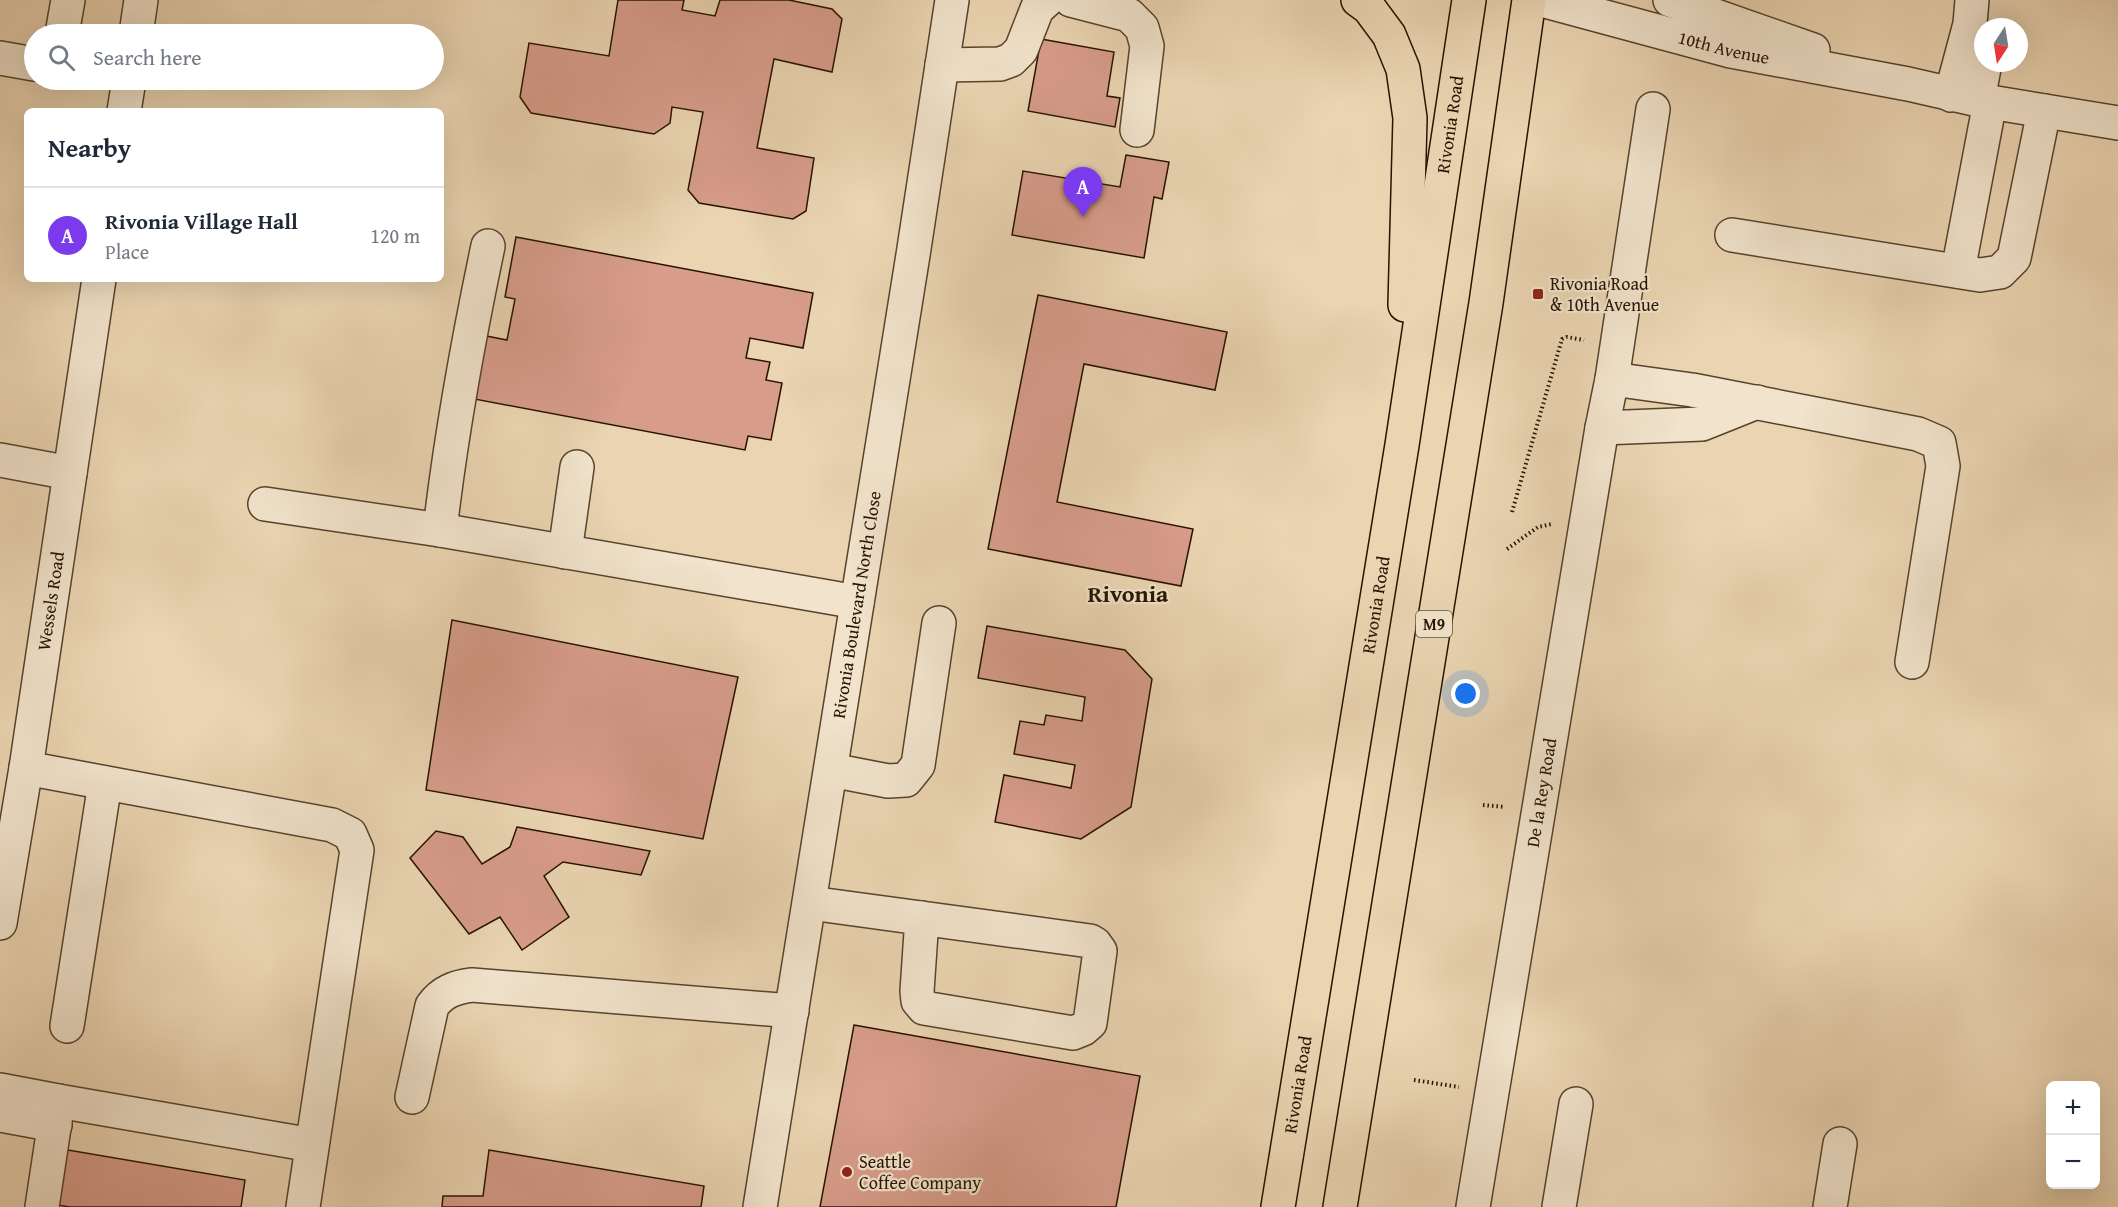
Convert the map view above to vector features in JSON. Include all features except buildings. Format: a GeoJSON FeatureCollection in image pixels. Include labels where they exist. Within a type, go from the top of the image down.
{"type":"FeatureCollection","features":[{"type":"Feature","properties":{"kind":"main road"},"geometry":{"type":"LineString","coordinates":[[1358,0],[1369,8],[1389,35],[1403,69],[1410,118],[1402,445]]}},
{"type":"Feature","properties":{"kind":"main road","name":"Rivonia Road"},"geometry":{"type":"LineString","coordinates":[[1278,1207],[1402,445],[1469,0]]}},
{"type":"Feature","properties":{"kind":"main road","name":"M9"},"geometry":{"type":"LineString","coordinates":[[1340,1207],[1486,303],[1529,0]]}},
{"type":"Feature","properties":{"kind":"street"},"geometry":{"type":"LineString","coordinates":[[64,24],[68,0]]}},
{"type":"Feature","properties":{"kind":"street"},"geometry":{"type":"LineString","coordinates":[[137,24],[141,0]]}},
{"type":"Feature","properties":{"kind":"street","name":"Rivonia Boulevard North Close"},"geometry":{"type":"LineString","coordinates":[[760,1207],[952,0]]}},
{"type":"Feature","properties":{"kind":"street"},"geometry":{"type":"LineString","coordinates":[[942,65],[1000,64],[1011,60],[1021,50],[1037,9],[1047,0]]}},
{"type":"Feature","properties":{"kind":"street"},"geometry":{"type":"LineString","coordinates":[[1071,0],[1129,15],[1142,28],[1147,46],[1137,130]]}},
{"type":"Feature","properties":{"kind":"street","name":"10th Avenue"},"geometry":{"type":"LineString","coordinates":[[1542,0],[1731,51],[1908,84],[1973,99],[2118,123]]}},
{"type":"Feature","properties":{"kind":"street","name":"10th Avenue"},"geometry":{"type":"LineString","coordinates":[[1670,0],[1908,84]]}},
{"type":"Feature","properties":{"kind":"street"},"geometry":{"type":"LineString","coordinates":[[1958,271],[1973,99],[1970,24],[1972,0]]}},
{"type":"Feature","properties":{"kind":"street"},"geometry":{"type":"LineString","coordinates":[[1989,0],[1989,18]]}},
{"type":"Feature","properties":{"kind":"street"},"geometry":{"type":"LineString","coordinates":[[0,58],[24,62]]}},
{"type":"Feature","properties":{"kind":"street"},"geometry":{"type":"LineString","coordinates":[[1973,99],[1981,72]]}},
{"type":"Feature","properties":{"kind":"street"},"geometry":{"type":"LineString","coordinates":[[124,108],[127,90]]}},
{"type":"Feature","properties":{"kind":"street","name":"De la Rey Road"},"geometry":{"type":"LineString","coordinates":[[1473,1207],[1612,379],[1653,109]]}},
{"type":"Feature","properties":{"kind":"street"},"geometry":{"type":"LineString","coordinates":[[1732,235],[1980,275],[2000,272],[2014,258],[2043,111]]}},
{"type":"Feature","properties":{"kind":"street"},"geometry":{"type":"LineString","coordinates":[[440,530],[450,444],[469,334],[488,246]]}},
{"type":"Feature","properties":{"kind":"street","name":"Wessels Road"},"geometry":{"type":"LineString","coordinates":[[1,905],[26,768],[99,282]]}},
{"type":"Feature","properties":{"kind":"street"},"geometry":{"type":"LineString","coordinates":[[1612,379],[1756,402],[1918,434],[1939,443],[1943,466],[1912,662]]}},
{"type":"Feature","properties":{"kind":"street"},"geometry":{"type":"LineString","coordinates":[[1602,428],[1702,424],[1756,402]]}},
{"type":"Feature","properties":{"kind":"street"},"geometry":{"type":"LineString","coordinates":[[0,460],[70,472]]}},
{"type":"Feature","properties":{"kind":"street"},"geometry":{"type":"LineString","coordinates":[[565,552],[577,467]]}},
{"type":"Feature","properties":{"kind":"street"},"geometry":{"type":"LineString","coordinates":[[265,504],[440,530],[857,602]]}},
{"type":"Feature","properties":{"kind":"street"},"geometry":{"type":"LineString","coordinates":[[831,770],[888,780],[906,780],[918,765],[939,623]]}},
{"type":"Feature","properties":{"kind":"street"},"geometry":{"type":"LineString","coordinates":[[26,768],[332,825],[350,834],[357,850],[303,1207]]}},
{"type":"Feature","properties":{"kind":"street"},"geometry":{"type":"LineString","coordinates":[[67,1026],[105,783]]}},
{"type":"Feature","properties":{"kind":"street"},"geometry":{"type":"LineString","coordinates":[[810,903],[922,918],[1090,941],[1100,951],[1090,1023],[1073,1033],[924,1008],[918,1001],[917,991],[922,918]]}},
{"type":"Feature","properties":{"kind":"street"},"geometry":{"type":"LineString","coordinates":[[412,1097],[432,1006],[437,999],[454,987],[472,985],[792,1011]]}},
{"type":"Feature","properties":{"kind":"street"},"geometry":{"type":"LineString","coordinates":[[0,1090],[56,1113]]}},
{"type":"Feature","properties":{"kind":"street"},"geometry":{"type":"LineString","coordinates":[[1559,1207],[1576,1104]]}},
{"type":"Feature","properties":{"kind":"street"},"geometry":{"type":"LineString","coordinates":[[0,1115],[56,1113],[312,1145]]}},
{"type":"Feature","properties":{"kind":"street"},"geometry":{"type":"LineString","coordinates":[[42,1207],[56,1113]]}},
{"type":"Feature","properties":{"kind":"street"},"geometry":{"type":"LineString","coordinates":[[1830,1207],[1840,1144]]}},
{"type":"Feature","properties":{"kind":"path"},"geometry":{"type":"LineString","coordinates":[[1512,512],[1562,339],[1568,337],[1617,346]]}},
{"type":"Feature","properties":{"kind":"path"},"geometry":{"type":"LineString","coordinates":[[1507,549],[1538,527],[1548,524],[1585,531]]}},
{"type":"Feature","properties":{"kind":"path"},"geometry":{"type":"LineString","coordinates":[[1414,1080],[1492,1092]]}},
{"type":"Feature","properties":{"kind":"place","name":"Rivonia Village Hall"},"geometry":{"type":"Point","coordinates":[1083,217]}},
{"type":"Feature","properties":{"kind":"place","name":"Rivonia Road & 10th Avenue"},"geometry":{"type":"Point","coordinates":[1538,294]}},
{"type":"Feature","properties":{"kind":"place","name":"Seattle Coffee Company"},"geometry":{"type":"Point","coordinates":[847,1172]}},
{"type":"Feature","properties":{"kind":"district","name":"Rivonia"},"geometry":{"type":"Point","coordinates":[1128,594]}}]}
